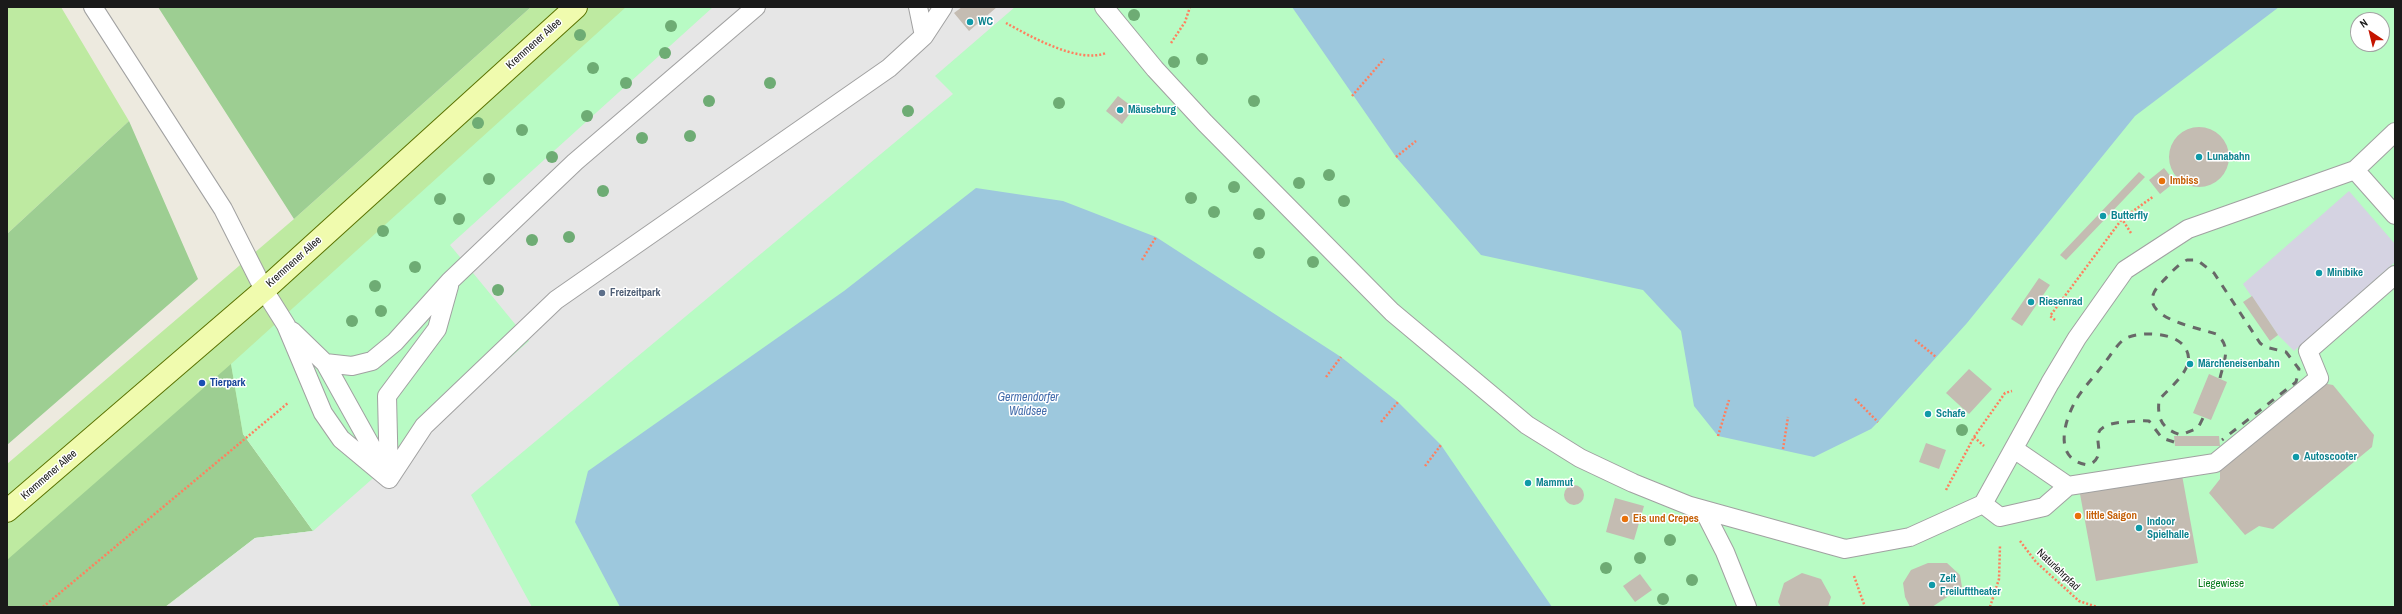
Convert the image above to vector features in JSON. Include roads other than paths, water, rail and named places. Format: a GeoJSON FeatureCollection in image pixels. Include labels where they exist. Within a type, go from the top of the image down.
{"type":"FeatureCollection","features":[{"type":"Feature","properties":{"kind":"main road","name":"Kremmener Allee"},"geometry":{"type":"LineString","coordinates":[[7,512],[264,290],[576,7]]}},
{"type":"Feature","properties":{"kind":"lane"},"geometry":{"type":"LineString","coordinates":[[93,7],[223,210],[264,290],[286,325],[323,413],[341,439],[389,479]]}},
{"type":"Feature","properties":{"kind":"lane"},"geometry":{"type":"LineString","coordinates":[[325,363],[352,366],[372,361],[395,342],[450,281],[575,162],[756,7]]}},
{"type":"Feature","properties":{"kind":"lane"},"geometry":{"type":"LineString","coordinates":[[918,7],[924,36]]}},
{"type":"Feature","properties":{"kind":"lane"},"geometry":{"type":"LineString","coordinates":[[389,479],[424,426],[556,300],[889,68],[924,36],[943,7]]}},
{"type":"Feature","properties":{"kind":"lane"},"geometry":{"type":"LineString","coordinates":[[1104,7],[1155,69],[1392,312],[1527,425],[1587,461],[1633,483],[1704,510],[1845,549],[1910,537],[1983,504],[2050,383],[2077,338],[2125,270],[2188,229],[2355,170],[2395,132]]}},
{"type":"Feature","properties":{"kind":"lane"},"geometry":{"type":"LineString","coordinates":[[2355,170],[2395,214]]}},
{"type":"Feature","properties":{"kind":"lane"},"geometry":{"type":"LineString","coordinates":[[1983,504],[2000,517],[2044,507],[2068,486],[2215,463],[2319,378],[2308,351],[2395,275]]}},
{"type":"Feature","properties":{"kind":"lane"},"geometry":{"type":"LineString","coordinates":[[389,479],[387,396],[437,329],[450,281]]}},
{"type":"Feature","properties":{"kind":"lane"},"geometry":{"type":"LineString","coordinates":[[286,325],[325,363],[389,479]]}},
{"type":"Feature","properties":{"kind":"lane"},"geometry":{"type":"LineString","coordinates":[[2014,449],[2068,486]]}},
{"type":"Feature","properties":{"kind":"lane"},"geometry":{"type":"LineString","coordinates":[[1704,510],[1725,552],[1747,607]]}},
{"type":"Feature","properties":{"kind":"water"},"geometry":{"type":"Polygon","coordinates":[[[1292,7],[2279,7],[2135,116],[1967,323],[1878,422],[1871,429],[1814,457],[1718,436],[1694,406],[1681,331],[1643,290],[1481,255],[1396,157],[1292,7]]]}},
{"type":"Feature","properties":{"kind":"water","name":"Germendorfer Waldsee"},"geometry":{"type":"Polygon","coordinates":[[[976,188],[1063,201],[1156,237],[1341,357],[1398,402],[1441,445],[1552,607],[620,607],[575,522],[588,471],[844,291],[976,188]]]}},
{"type":"Feature","properties":{"kind":"railway"},"geometry":{"type":"LineString","coordinates":[[2220,378],[2226,354],[2224,344],[2221,339],[2216,334],[2168,318],[2158,312],[2153,303],[2153,294],[2162,282],[2177,267],[2187,260],[2197,260],[2214,273],[2260,343],[2265,347],[2286,352],[2299,369],[2296,382],[2222,440]]}},
{"type":"Feature","properties":{"kind":"railway"},"geometry":{"type":"LineString","coordinates":[[2174,442],[2162,438],[2149,421],[2124,422],[2109,424],[2102,429],[2098,434],[2099,453],[2096,460],[2089,465],[2078,462],[2070,456],[2066,449],[2064,440],[2065,430],[2071,409],[2082,391],[2123,340],[2136,335],[2152,334],[2176,339],[2181,343],[2187,351],[2189,359],[2183,374],[2159,400],[2160,418],[2169,430],[2181,435],[2198,428],[2203,418]]}},
{"type":"Feature","properties":{"kind":"place","name":"WC"},"geometry":{"type":"Point","coordinates":[970,22]}},
{"type":"Feature","properties":{"kind":"place","name":"Mäuseburg"},"geometry":{"type":"Point","coordinates":[1120,110]}},
{"type":"Feature","properties":{"kind":"place","name":"Lunabahn"},"geometry":{"type":"Point","coordinates":[2199,157]}},
{"type":"Feature","properties":{"kind":"place","name":"Imbiss"},"geometry":{"type":"Point","coordinates":[2162,181]}},
{"type":"Feature","properties":{"kind":"place","name":"Butterfly"},"geometry":{"type":"Point","coordinates":[2103,216]}},
{"type":"Feature","properties":{"kind":"place","name":"Minibike"},"geometry":{"type":"Point","coordinates":[2319,273]}},
{"type":"Feature","properties":{"kind":"place","name":"Freizeitpark"},"geometry":{"type":"Point","coordinates":[602,293]}},
{"type":"Feature","properties":{"kind":"place","name":"Riesenrad"},"geometry":{"type":"Point","coordinates":[2031,302]}},
{"type":"Feature","properties":{"kind":"place","name":"Märcheneisenbahn"},"geometry":{"type":"Point","coordinates":[2190,364]}},
{"type":"Feature","properties":{"kind":"place","name":"Tierpark"},"geometry":{"type":"Point","coordinates":[202,383]}},
{"type":"Feature","properties":{"kind":"place","name":"Schafe"},"geometry":{"type":"Point","coordinates":[1928,414]}},
{"type":"Feature","properties":{"kind":"place","name":"Autoscooter"},"geometry":{"type":"Point","coordinates":[2296,457]}},
{"type":"Feature","properties":{"kind":"place","name":"Mammut"},"geometry":{"type":"Point","coordinates":[1528,483]}},
{"type":"Feature","properties":{"kind":"place","name":"little Saigon"},"geometry":{"type":"Point","coordinates":[2078,516]}},
{"type":"Feature","properties":{"kind":"place","name":"Eis und Crepes"},"geometry":{"type":"Point","coordinates":[1625,519]}},
{"type":"Feature","properties":{"kind":"place","name":"Indoor Spielhalle"},"geometry":{"type":"Point","coordinates":[2139,528]}},
{"type":"Feature","properties":{"kind":"place","name":"Zelt Freilufttheater"},"geometry":{"type":"Point","coordinates":[1932,585]}},
{"type":"Feature","properties":{"kind":"park label","name":"Liegewiese"},"geometry":{"type":"Point","coordinates":[2221,584]}}]}
